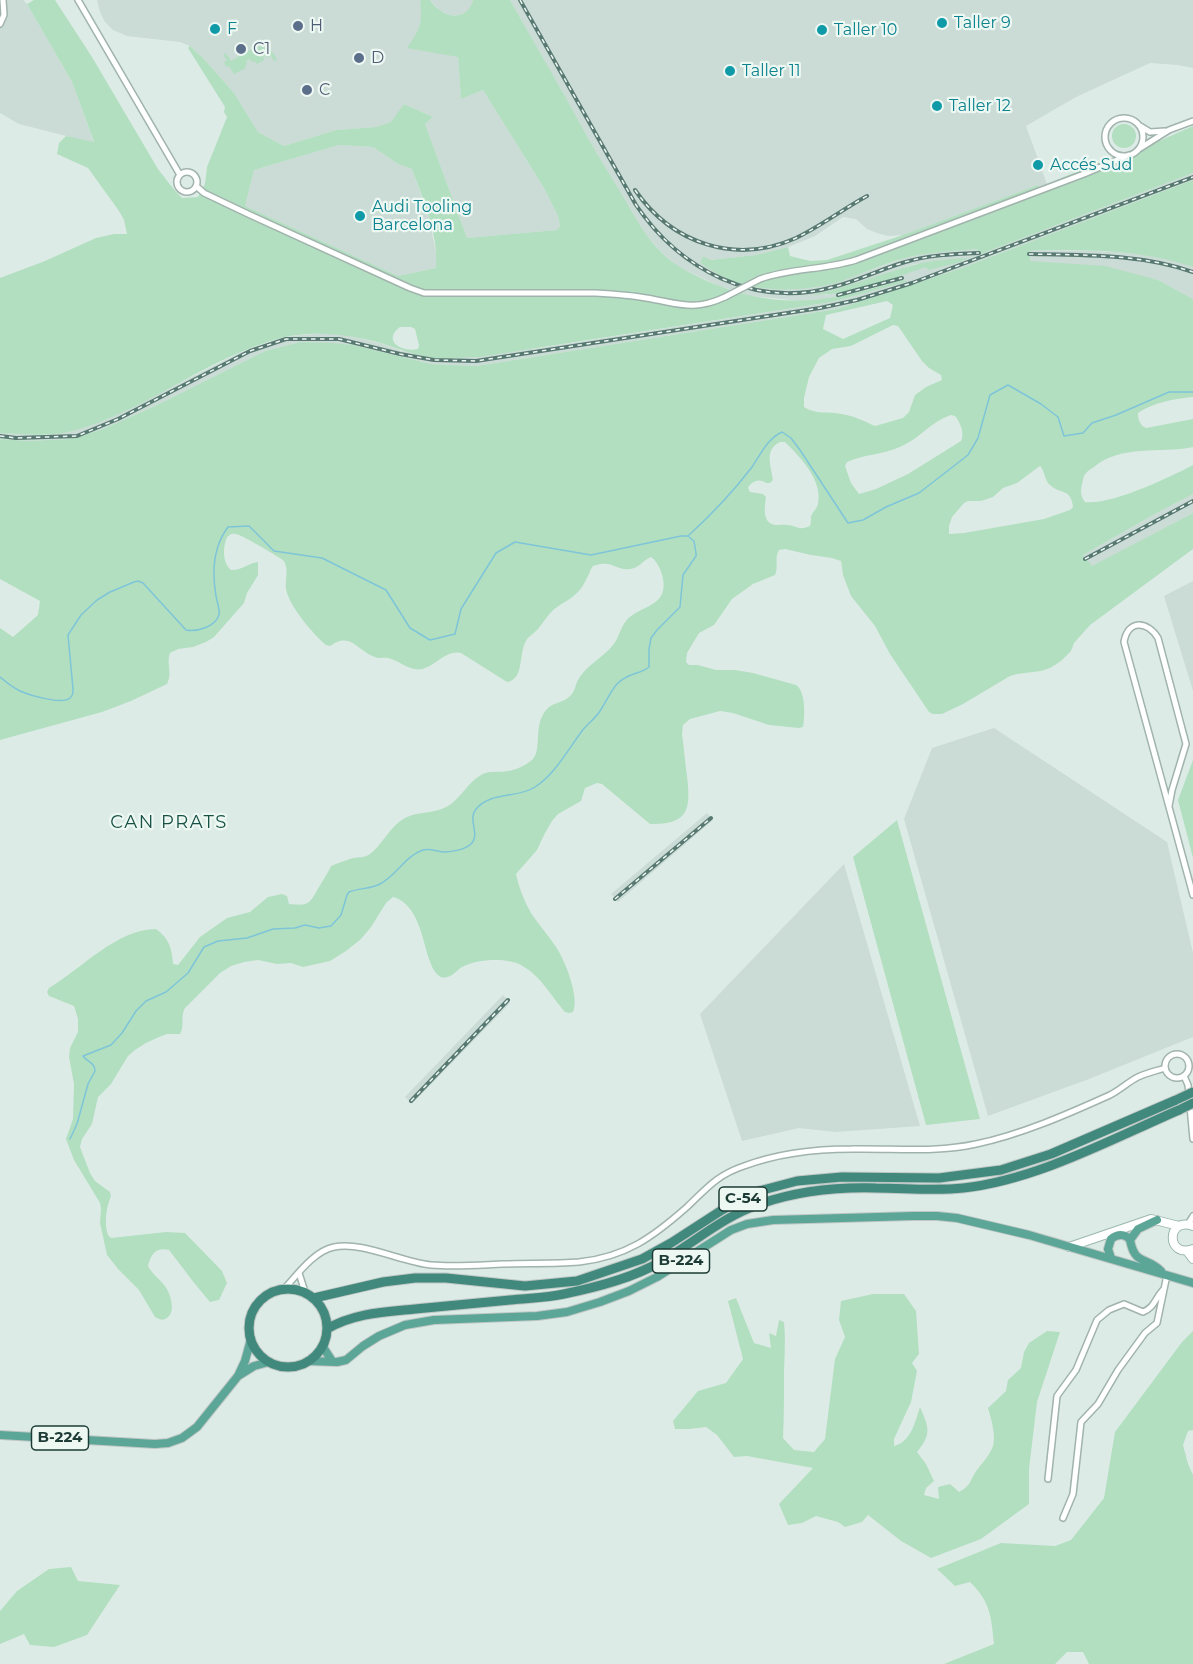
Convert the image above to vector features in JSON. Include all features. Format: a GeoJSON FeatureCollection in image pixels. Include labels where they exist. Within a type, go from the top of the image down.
{"type":"FeatureCollection","features":[{"type":"Feature","properties":{"kind":"highway","name":"C-54"},"geometry":{"type":"LineString","coordinates":[[314,1298],[383,1282],[415,1278],[446,1278],[525,1286],[577,1281],[642,1259],[722,1210],[759,1191],[797,1181],[830,1178],[939,1178],[1001,1170],[1051,1154],[1193,1092]]}},
{"type":"Feature","properties":{"kind":"highway","name":"C-54"},"geometry":{"type":"LineString","coordinates":[[327,1329],[354,1317],[382,1312],[543,1297],[594,1287],[622,1279],[660,1262],[735,1215],[760,1204],[801,1194],[828,1189],[962,1188],[999,1182],[1034,1171],[1193,1103]]}},
{"type":"Feature","properties":{"kind":"highway"},"geometry":{"type":"LineString","coordinates":[[284,1289],[305,1292],[322,1307],[326,1317],[327,1329],[322,1347],[308,1361]]}},
{"type":"Feature","properties":{"kind":"highway","name":"B-224"},"geometry":{"type":"LineString","coordinates":[[251,1339],[249,1328],[256,1306],[263,1298],[284,1289]]}},
{"type":"Feature","properties":{"kind":"highway"},"geometry":{"type":"LineString","coordinates":[[251,1339],[261,1356],[270,1362]]}},
{"type":"Feature","properties":{"kind":"highway","name":"B-224"},"geometry":{"type":"LineString","coordinates":[[270,1362],[289,1367],[308,1361]]}},
{"type":"Feature","properties":{"kind":"main road","name":"B-224"},"geometry":{"type":"LineString","coordinates":[[308,1361],[346,1360],[379,1336],[405,1325],[434,1320],[537,1316],[567,1312],[600,1302],[657,1277],[731,1230],[747,1224],[773,1220],[937,1216],[957,1218],[988,1224],[1111,1258],[1191,1283]]}},
{"type":"Feature","properties":{"kind":"main road"},"geometry":{"type":"LineString","coordinates":[[1069,1247],[1151,1219],[1179,1226],[1190,1225]]}},
{"type":"Feature","properties":{"kind":"main road"},"geometry":{"type":"LineString","coordinates":[[1160,1221],[1172,1236],[1176,1247],[1190,1250],[1193,1259]]}},
{"type":"Feature","properties":{"kind":"main road"},"geometry":{"type":"LineString","coordinates":[[1130,1240],[1138,1229],[1160,1221]]}},
{"type":"Feature","properties":{"kind":"main road"},"geometry":{"type":"LineString","coordinates":[[1172,1236],[1179,1226]]}},
{"type":"Feature","properties":{"kind":"main road"},"geometry":{"type":"LineString","coordinates":[[1111,1258],[1108,1249],[1111,1239],[1125,1235],[1130,1240],[1135,1256],[1165,1274]]}},
{"type":"Feature","properties":{"kind":"main road","name":"B-224"},"geometry":{"type":"LineString","coordinates":[[0,1435],[155,1444],[175,1441],[192,1431],[238,1376],[251,1339]]}},
{"type":"Feature","properties":{"kind":"main road"},"geometry":{"type":"LineString","coordinates":[[322,1347],[332,1361]]}},
{"type":"Feature","properties":{"kind":"main road","name":"B-224"},"geometry":{"type":"LineString","coordinates":[[238,1376],[254,1366],[270,1362]]}},
{"type":"Feature","properties":{"kind":"street"},"geometry":{"type":"LineString","coordinates":[[0,24],[4,15],[3,0]]}},
{"type":"Feature","properties":{"kind":"street"},"geometry":{"type":"LineString","coordinates":[[78,0],[180,175]]}},
{"type":"Feature","properties":{"kind":"street"},"geometry":{"type":"LineString","coordinates":[[1099,167],[1109,157],[1110,152],[1105,137],[1113,122],[1125,118],[1150,132],[1169,130]]}},
{"type":"Feature","properties":{"kind":"street"},"geometry":{"type":"LineString","coordinates":[[196,186],[189,192],[180,189],[177,180],[186,172],[192,174],[196,179],[196,186],[204,193],[424,293],[603,293],[648,298],[686,306],[709,304],[760,279],[784,272],[826,268],[849,262],[989,211],[1132,153],[1169,130],[1193,121]]}},
{"type":"Feature","properties":{"kind":"street"},"geometry":{"type":"LineString","coordinates":[[1109,148],[1118,154],[1132,153],[1139,148],[1143,138],[1137,123]]}},
{"type":"Feature","properties":{"kind":"street"},"geometry":{"type":"LineString","coordinates":[[1169,806],[1186,744],[1159,640],[1152,628],[1142,625],[1132,628],[1125,636],[1124,642],[1169,806],[1190,876],[1193,895]]}},
{"type":"Feature","properties":{"kind":"street"},"geometry":{"type":"LineString","coordinates":[[1172,1054],[1190,1057],[1184,1076],[1173,1077],[1166,1072],[1166,1060],[1172,1054]]}},
{"type":"Feature","properties":{"kind":"street"},"geometry":{"type":"LineString","coordinates":[[284,1289],[308,1262],[335,1247],[356,1246],[404,1260],[432,1265],[548,1263],[595,1259],[630,1248],[646,1240],[716,1179],[744,1166],[788,1154],[814,1151],[911,1150],[973,1145],[1013,1134],[1113,1093],[1138,1077],[1165,1068]]}},
{"type":"Feature","properties":{"kind":"street"},"geometry":{"type":"LineString","coordinates":[[1184,1076],[1188,1085],[1193,1139]]}},
{"type":"Feature","properties":{"kind":"street"},"geometry":{"type":"LineString","coordinates":[[1190,1225],[1193,1216]]}},
{"type":"Feature","properties":{"kind":"street"},"geometry":{"type":"LineString","coordinates":[[299,1274],[305,1292]]}},
{"type":"Feature","properties":{"kind":"street"},"geometry":{"type":"LineString","coordinates":[[1063,1518],[1073,1494],[1081,1422],[1098,1404],[1118,1370],[1145,1333],[1157,1323],[1165,1274]]}},
{"type":"Feature","properties":{"kind":"street"},"geometry":{"type":"LineString","coordinates":[[1048,1479],[1057,1396],[1076,1370],[1097,1320],[1109,1310],[1124,1304],[1143,1312],[1151,1308],[1164,1289]]}},
{"type":"Feature","properties":{"kind":"shaded area"},"geometry":{"type":"Polygon","coordinates":[[[0,0],[23,0],[27,4],[72,82],[94,143],[19,124],[0,113],[0,0]]]}},
{"type":"Feature","properties":{"kind":"shaded area"},"geometry":{"type":"Polygon","coordinates":[[[97,0],[420,0],[422,14],[419,31],[458,57],[461,99],[483,90],[544,188],[558,216],[560,226],[557,230],[467,238],[425,124],[433,117],[404,104],[392,122],[376,127],[336,130],[284,146],[258,132],[234,93],[190,46],[180,42],[127,36],[113,30],[105,22],[97,0]]]}},
{"type":"Feature","properties":{"kind":"shaded area"},"geometry":{"type":"Polygon","coordinates":[[[430,0],[473,0],[467,12],[449,15],[439,10],[430,0]]]}},
{"type":"Feature","properties":{"kind":"shaded area"},"geometry":{"type":"Polygon","coordinates":[[[510,0],[1193,0],[1193,68],[1150,63],[1076,97],[1026,126],[1047,184],[1040,187],[1038,185],[903,235],[888,236],[877,233],[867,229],[856,219],[843,217],[815,236],[788,247],[756,255],[709,260],[703,256],[700,263],[812,288],[837,282],[907,257],[977,249],[978,255],[1193,173],[1193,180],[959,269],[837,309],[476,366],[431,364],[353,345],[300,342],[265,351],[155,406],[103,429],[69,439],[28,441],[0,439],[0,433],[47,435],[72,431],[108,419],[239,353],[281,338],[337,333],[435,358],[540,348],[832,302],[907,281],[901,280],[834,298],[801,301],[751,296],[719,286],[677,266],[662,253],[647,236],[609,175],[510,0]],[[957,263],[915,264],[814,295],[846,291],[926,266],[957,263]]]}},
{"type":"Feature","properties":{"kind":"shaded area"},"geometry":{"type":"Polygon","coordinates":[[[339,145],[373,147],[398,164],[412,169],[429,218],[437,258],[436,268],[398,276],[245,206],[254,170],[339,145]]]}},
{"type":"Feature","properties":{"kind":"shaded area"},"geometry":{"type":"Polygon","coordinates":[[[1031,250],[1146,254],[1181,262],[1193,267],[1193,299],[1158,280],[1030,261],[1031,250]]]}},
{"type":"Feature","properties":{"kind":"shaded area"},"geometry":{"type":"Polygon","coordinates":[[[1193,494],[1193,513],[1091,567],[1083,555],[1153,515],[1193,494]]]}},
{"type":"Feature","properties":{"kind":"shaded area"},"geometry":{"type":"Polygon","coordinates":[[[1193,581],[1193,691],[1164,596],[1193,581]]]}},
{"type":"Feature","properties":{"kind":"shaded area"},"geometry":{"type":"Polygon","coordinates":[[[994,728],[1167,842],[1193,953],[1193,1037],[988,1116],[904,819],[932,748],[994,728]]]}},
{"type":"Feature","properties":{"kind":"shaded area"},"geometry":{"type":"Polygon","coordinates":[[[707,813],[713,820],[618,902],[611,894],[707,813]]]}},
{"type":"Feature","properties":{"kind":"shaded area"},"geometry":{"type":"Polygon","coordinates":[[[844,864],[920,1126],[836,1132],[799,1128],[742,1141],[700,1014],[844,864]]]}},
{"type":"Feature","properties":{"kind":"shaded area"},"geometry":{"type":"Polygon","coordinates":[[[503,995],[510,1003],[412,1104],[405,1097],[503,995]]]}},
{"type":"Feature","properties":{"kind":"green space"},"geometry":{"type":"Polygon","coordinates":[[[34,0],[55,0],[92,57],[158,169],[182,198],[198,197],[205,184],[207,167],[227,117],[224,112],[225,107],[188,48],[190,46],[234,93],[258,132],[284,146],[336,130],[376,127],[391,122],[404,104],[433,117],[425,124],[467,238],[557,230],[560,226],[558,216],[544,188],[483,90],[461,99],[458,57],[407,48],[419,26],[420,0],[430,0],[446,14],[461,15],[469,9],[473,0],[510,0],[637,221],[671,261],[707,281],[733,291],[781,300],[828,298],[902,280],[909,281],[832,302],[479,357],[433,358],[356,337],[331,334],[306,334],[281,338],[228,358],[100,422],[55,434],[0,433],[0,278],[96,238],[127,234],[119,211],[88,168],[57,154],[59,143],[66,136],[94,142],[72,82],[27,4],[34,0]],[[339,145],[254,170],[245,206],[398,276],[436,268],[433,230],[412,169],[398,164],[373,147],[339,145]],[[400,327],[393,336],[393,341],[405,349],[418,349],[415,329],[400,327]]]}},
{"type":"Feature","properties":{"kind":"green space"},"geometry":{"type":"Polygon","coordinates":[[[257,46],[270,50],[277,60],[274,61],[271,56],[267,58],[266,56],[257,64],[250,59],[246,61],[246,68],[234,74],[229,66],[226,67],[224,62],[227,60],[223,55],[226,53],[231,61],[257,46]]]}},
{"type":"Feature","properties":{"kind":"green space"},"geometry":{"type":"Polygon","coordinates":[[[1124,124],[1133,127],[1136,136],[1133,145],[1124,148],[1115,145],[1112,136],[1115,127],[1124,124]]]}},
{"type":"Feature","properties":{"kind":"green space"},"geometry":{"type":"Polygon","coordinates":[[[1193,126],[1193,173],[978,255],[977,249],[917,255],[890,262],[836,283],[797,289],[770,289],[745,285],[732,281],[700,263],[703,256],[710,260],[756,255],[788,247],[790,256],[810,261],[827,260],[903,235],[1038,185],[1040,187],[1098,163],[1132,159],[1148,146],[1193,126]]]}},
{"type":"Feature","properties":{"kind":"green space"},"geometry":{"type":"Polygon","coordinates":[[[1193,180],[1193,267],[1153,257],[1092,251],[1031,250],[1030,261],[1105,266],[1158,280],[1193,299],[1193,397],[1157,404],[1138,413],[1138,418],[1146,428],[1193,419],[1193,447],[1116,455],[1087,472],[1081,491],[1085,502],[1110,499],[1140,490],[1193,465],[1193,494],[1083,555],[1092,566],[1193,513],[1193,549],[1090,625],[1061,661],[1041,671],[1010,676],[942,714],[929,712],[890,654],[875,626],[851,596],[843,575],[841,561],[785,549],[779,550],[775,575],[753,584],[732,599],[714,625],[699,633],[687,653],[686,662],[689,665],[716,670],[753,673],[796,685],[803,698],[803,727],[769,725],[720,711],[690,719],[683,725],[682,734],[688,798],[685,813],[680,818],[663,824],[650,824],[602,784],[597,783],[585,788],[581,801],[558,814],[537,850],[516,874],[528,908],[556,947],[567,970],[575,998],[573,1012],[565,1012],[534,975],[515,962],[491,960],[475,962],[449,976],[440,977],[431,965],[414,914],[401,901],[393,897],[386,903],[361,939],[330,961],[303,967],[291,963],[277,964],[258,960],[231,966],[220,973],[185,1008],[180,1034],[167,1034],[159,1037],[128,1056],[111,1084],[98,1097],[92,1124],[82,1139],[80,1147],[95,1181],[110,1192],[106,1221],[108,1235],[111,1238],[166,1232],[185,1233],[222,1271],[227,1283],[219,1300],[210,1302],[169,1250],[157,1251],[148,1266],[166,1288],[172,1310],[162,1320],[155,1317],[139,1290],[107,1255],[100,1223],[100,1203],[74,1160],[66,1139],[73,1119],[74,1084],[69,1057],[70,1048],[78,1032],[78,1019],[74,1006],[49,996],[47,992],[49,988],[113,943],[142,931],[156,929],[160,932],[169,944],[173,964],[178,965],[200,937],[227,918],[250,912],[268,897],[282,894],[287,896],[289,904],[308,903],[331,866],[370,854],[400,821],[448,806],[484,773],[505,772],[527,764],[535,756],[537,750],[542,715],[552,705],[565,700],[572,694],[581,675],[613,645],[630,617],[659,599],[663,589],[663,579],[657,564],[651,557],[633,569],[610,564],[593,566],[579,591],[553,610],[528,638],[517,676],[507,682],[461,653],[449,654],[426,668],[414,669],[391,659],[375,657],[348,641],[343,640],[330,646],[326,645],[308,627],[288,596],[287,571],[284,561],[246,538],[232,534],[227,537],[224,550],[228,567],[235,570],[258,562],[258,575],[244,603],[214,637],[193,647],[178,649],[170,653],[167,684],[102,712],[0,740],[0,628],[13,637],[38,615],[40,601],[0,579],[0,439],[28,441],[69,439],[103,429],[155,406],[265,351],[300,342],[353,345],[431,364],[476,366],[837,309],[959,269],[1193,180]],[[887,301],[826,315],[823,329],[843,339],[890,318],[893,305],[887,301]],[[893,325],[851,346],[832,349],[819,358],[809,377],[804,407],[813,411],[851,416],[875,426],[903,418],[909,412],[915,395],[942,380],[941,375],[922,361],[898,326],[893,325]],[[951,415],[902,446],[847,462],[845,466],[851,483],[859,494],[908,474],[961,441],[962,431],[957,418],[951,415]],[[780,442],[772,449],[770,458],[773,480],[770,483],[756,481],[748,488],[750,492],[763,494],[766,497],[765,516],[772,524],[800,528],[810,526],[819,495],[814,478],[785,442],[780,442]],[[1040,466],[1017,483],[1003,488],[993,497],[964,503],[952,517],[949,534],[1044,519],[1073,507],[1067,494],[1047,482],[1040,466]]]}},
{"type":"Feature","properties":{"kind":"green space"},"geometry":{"type":"Polygon","coordinates":[[[969,258],[928,270],[926,267],[854,290],[811,295],[921,263],[969,258]]]}},
{"type":"Feature","properties":{"kind":"green space"},"geometry":{"type":"Polygon","coordinates":[[[1193,760],[1193,858],[1178,800],[1193,760]]]}},
{"type":"Feature","properties":{"kind":"green space"},"geometry":{"type":"Polygon","coordinates":[[[897,820],[980,1119],[926,1125],[853,857],[897,820]]]}},
{"type":"Feature","properties":{"kind":"green space"},"geometry":{"type":"Polygon","coordinates":[[[873,1294],[904,1294],[916,1311],[919,1354],[912,1363],[917,1371],[911,1402],[894,1439],[894,1446],[900,1444],[908,1436],[920,1407],[928,1431],[917,1452],[934,1481],[926,1488],[924,1495],[939,1499],[938,1487],[950,1484],[959,1492],[970,1482],[990,1453],[994,1437],[988,1408],[1006,1391],[1008,1380],[1021,1368],[1024,1352],[1029,1343],[1047,1331],[1060,1332],[1037,1402],[1029,1469],[1029,1504],[981,1539],[931,1558],[901,1541],[868,1515],[862,1522],[845,1527],[838,1522],[816,1516],[802,1523],[788,1525],[779,1504],[813,1468],[747,1456],[734,1457],[717,1435],[706,1427],[675,1429],[673,1421],[698,1391],[726,1383],[743,1359],[728,1301],[736,1298],[754,1343],[771,1348],[769,1333],[776,1336],[779,1320],[784,1322],[783,1438],[794,1450],[814,1452],[825,1439],[835,1359],[845,1337],[839,1320],[841,1301],[873,1294]]]}},
{"type":"Feature","properties":{"kind":"green space"},"geometry":{"type":"Polygon","coordinates":[[[1193,1331],[1193,1430],[1188,1431],[1183,1445],[1193,1475],[1193,1664],[1089,1664],[1083,1652],[1067,1652],[1055,1664],[944,1664],[994,1644],[989,1610],[977,1590],[970,1582],[955,1586],[937,1569],[1001,1543],[1055,1546],[1071,1540],[1104,1498],[1115,1432],[1182,1342],[1193,1331]]]}},
{"type":"Feature","properties":{"kind":"green space"},"geometry":{"type":"Polygon","coordinates":[[[71,1567],[78,1581],[120,1585],[87,1635],[54,1647],[30,1645],[24,1634],[0,1644],[0,1611],[17,1591],[49,1569],[71,1567]]]}},
{"type":"Feature","properties":{"kind":"waterway"},"geometry":{"type":"LineString","coordinates":[[0,677],[30,695],[53,700],[70,698],[73,689],[68,635],[81,615],[97,600],[138,581],[143,583],[186,630],[210,626],[219,615],[214,569],[219,543],[228,527],[249,526],[274,551],[322,558],[386,590],[410,628],[430,640],[455,634],[461,609],[496,553],[515,542],[591,555],[688,536],[737,485],[768,443],[782,432],[791,438],[800,450],[848,523],[863,520],[919,493],[968,455],[978,438],[990,395],[1008,385],[1058,417],[1064,436],[1083,433],[1092,423],[1169,392],[1193,392]]}},
{"type":"Feature","properties":{"kind":"waterway"},"geometry":{"type":"LineString","coordinates":[[70,1139],[77,1124],[88,1084],[95,1071],[92,1064],[83,1056],[111,1045],[146,1001],[166,992],[188,973],[204,947],[218,941],[247,938],[273,929],[305,925],[319,928],[331,926],[341,915],[349,892],[380,884],[411,857],[423,850],[448,852],[469,846],[475,836],[474,813],[482,803],[497,797],[528,791],[549,776],[584,728],[598,714],[617,684],[626,677],[649,667],[651,638],[680,607],[683,575],[696,556],[694,541],[689,537]]}},
{"type":"Feature","properties":{"kind":"railway"},"geometry":{"type":"LineString","coordinates":[[520,0],[636,205],[674,248],[697,265],[722,279],[748,288],[776,293],[804,292],[842,285],[911,260],[940,255],[979,253]]}},
{"type":"Feature","properties":{"kind":"railway"},"geometry":{"type":"LineString","coordinates":[[0,436],[16,438],[77,436],[118,419],[250,351],[286,339],[339,339],[434,360],[476,361],[820,308],[857,300],[912,283],[1193,177]]}},
{"type":"Feature","properties":{"kind":"railway"},"geometry":{"type":"LineString","coordinates":[[635,190],[650,209],[667,224],[686,236],[728,249],[773,246],[796,238],[867,196]]}},
{"type":"Feature","properties":{"kind":"railway"},"geometry":{"type":"LineString","coordinates":[[1029,254],[1091,255],[1133,259],[1193,272]]}},
{"type":"Feature","properties":{"kind":"railway"},"geometry":{"type":"LineString","coordinates":[[838,295],[902,278]]}},
{"type":"Feature","properties":{"kind":"railway"},"geometry":{"type":"LineString","coordinates":[[1085,559],[1193,501]]}},
{"type":"Feature","properties":{"kind":"railway"},"geometry":{"type":"LineString","coordinates":[[615,899],[711,818]]}},
{"type":"Feature","properties":{"kind":"railway"},"geometry":{"type":"LineString","coordinates":[[411,1101],[508,1000]]}},
{"type":"Feature","properties":{"kind":"place","name":"Taller 9"},"geometry":{"type":"Point","coordinates":[942,23]}},
{"type":"Feature","properties":{"kind":"place","name":"H"},"geometry":{"type":"Point","coordinates":[298,26]}},
{"type":"Feature","properties":{"kind":"place","name":"F"},"geometry":{"type":"Point","coordinates":[215,29]}},
{"type":"Feature","properties":{"kind":"place","name":"Taller 10"},"geometry":{"type":"Point","coordinates":[822,30]}},
{"type":"Feature","properties":{"kind":"place","name":"C1"},"geometry":{"type":"Point","coordinates":[241,49]}},
{"type":"Feature","properties":{"kind":"place","name":"D"},"geometry":{"type":"Point","coordinates":[359,58]}},
{"type":"Feature","properties":{"kind":"place","name":"Taller 11"},"geometry":{"type":"Point","coordinates":[730,71]}},
{"type":"Feature","properties":{"kind":"place","name":"C"},"geometry":{"type":"Point","coordinates":[307,90]}},
{"type":"Feature","properties":{"kind":"place","name":"Taller 12"},"geometry":{"type":"Point","coordinates":[937,106]}},
{"type":"Feature","properties":{"kind":"place","name":"Accés Sud"},"geometry":{"type":"Point","coordinates":[1038,165]}},
{"type":"Feature","properties":{"kind":"place","name":"Audi Tooling Barcelona"},"geometry":{"type":"Point","coordinates":[360,216]}},
{"type":"Feature","properties":{"kind":"district","name":"CAN PRATS"},"geometry":{"type":"Point","coordinates":[169,823]}}]}
